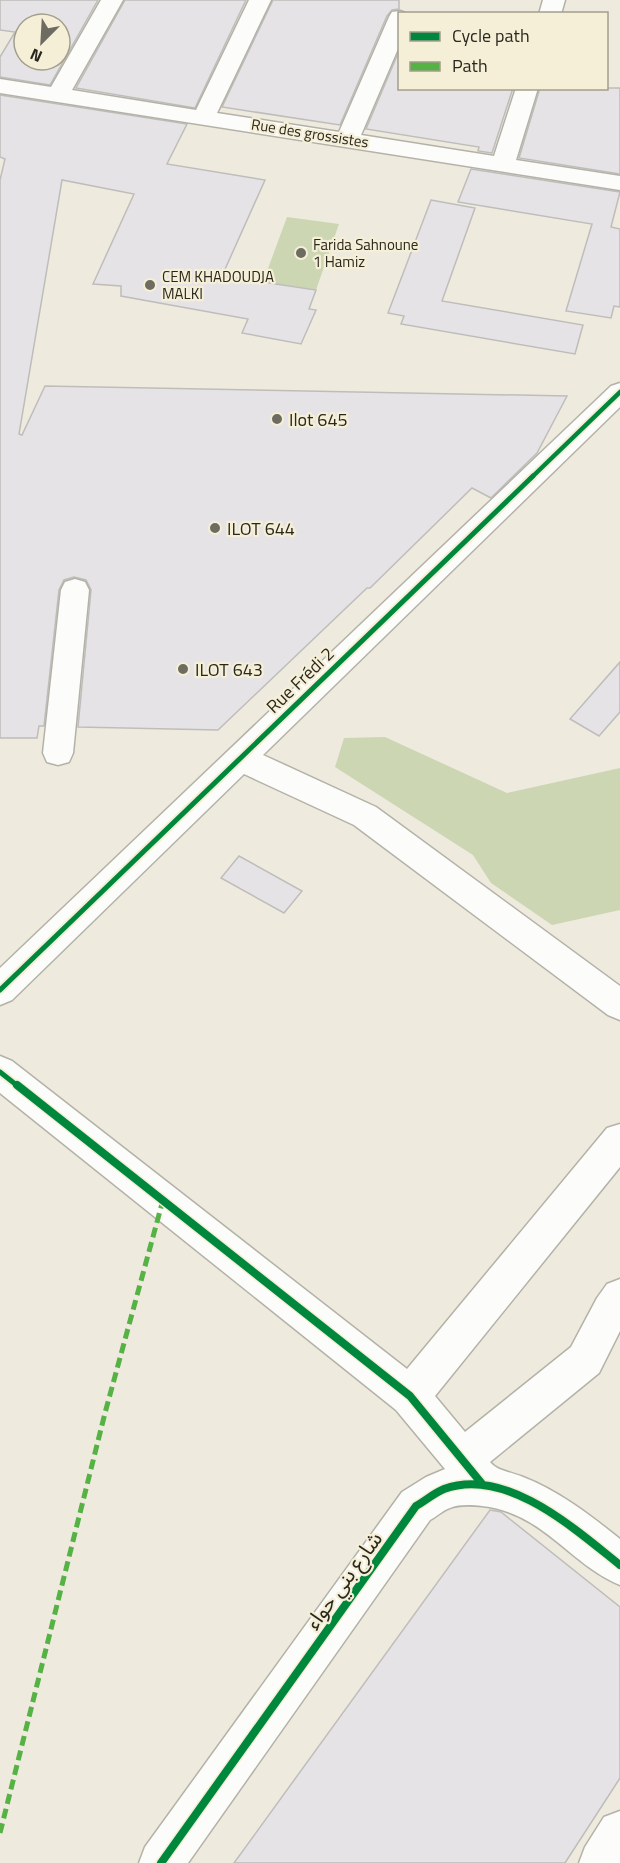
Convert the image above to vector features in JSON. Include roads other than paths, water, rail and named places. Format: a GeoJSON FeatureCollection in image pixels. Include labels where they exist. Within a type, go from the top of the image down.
{"type":"FeatureCollection","features":[{"type":"Feature","properties":{"kind":"street"},"geometry":{"type":"LineString","coordinates":[[58,94],[112,0]]}},
{"type":"Feature","properties":{"kind":"street"},"geometry":{"type":"LineString","coordinates":[[204,116],[260,0]]}},
{"type":"Feature","properties":{"kind":"street"},"geometry":{"type":"LineString","coordinates":[[348,140],[398,20]]}},
{"type":"Feature","properties":{"kind":"street","name":"Rue des grossistes"},"geometry":{"type":"LineString","coordinates":[[0,86],[204,116],[620,183]]}},
{"type":"Feature","properties":{"kind":"street"},"geometry":{"type":"LineString","coordinates":[[504,164],[526,90]]}},
{"type":"Feature","properties":{"kind":"street","name":"Rue Frédi 2"},"geometry":{"type":"LineString","coordinates":[[0,990],[15,957],[240,758],[620,392]]}},
{"type":"Feature","properties":{"kind":"street"},"geometry":{"type":"LineString","coordinates":[[58,753],[75,590]]}},
{"type":"Feature","properties":{"kind":"street"},"geometry":{"type":"LineString","coordinates":[[240,758],[365,816],[620,1005]]}},
{"type":"Feature","properties":{"kind":"street"},"geometry":{"type":"LineString","coordinates":[[0,1072],[410,1396],[472,1472],[585,1360],[609,1311],[620,1296]]}},
{"type":"Feature","properties":{"kind":"street"},"geometry":{"type":"LineString","coordinates":[[410,1396],[620,1140]]}},
{"type":"Feature","properties":{"kind":"street","name":"شارع بني حواء"},"geometry":{"type":"LineString","coordinates":[[161,1863],[416,1506],[472,1472],[525,1496],[564,1521],[620,1565]]}},
{"type":"Feature","properties":{"kind":"street"},"geometry":{"type":"LineString","coordinates":[[601,1863],[620,1833]]}},
{"type":"Feature","properties":{"kind":"place","name":"Farida Sahnoune 1 Hamiz"},"geometry":{"type":"Point","coordinates":[301,253]}},
{"type":"Feature","properties":{"kind":"place","name":"CEM KHADOUDJA MALKI"},"geometry":{"type":"Point","coordinates":[150,285]}},
{"type":"Feature","properties":{"kind":"place","name":"Ilot 645"},"geometry":{"type":"Point","coordinates":[277,419]}},
{"type":"Feature","properties":{"kind":"place","name":"ILOT 644"},"geometry":{"type":"Point","coordinates":[215,528]}},
{"type":"Feature","properties":{"kind":"place","name":"ILOT 643"},"geometry":{"type":"Point","coordinates":[183,669]}}]}
